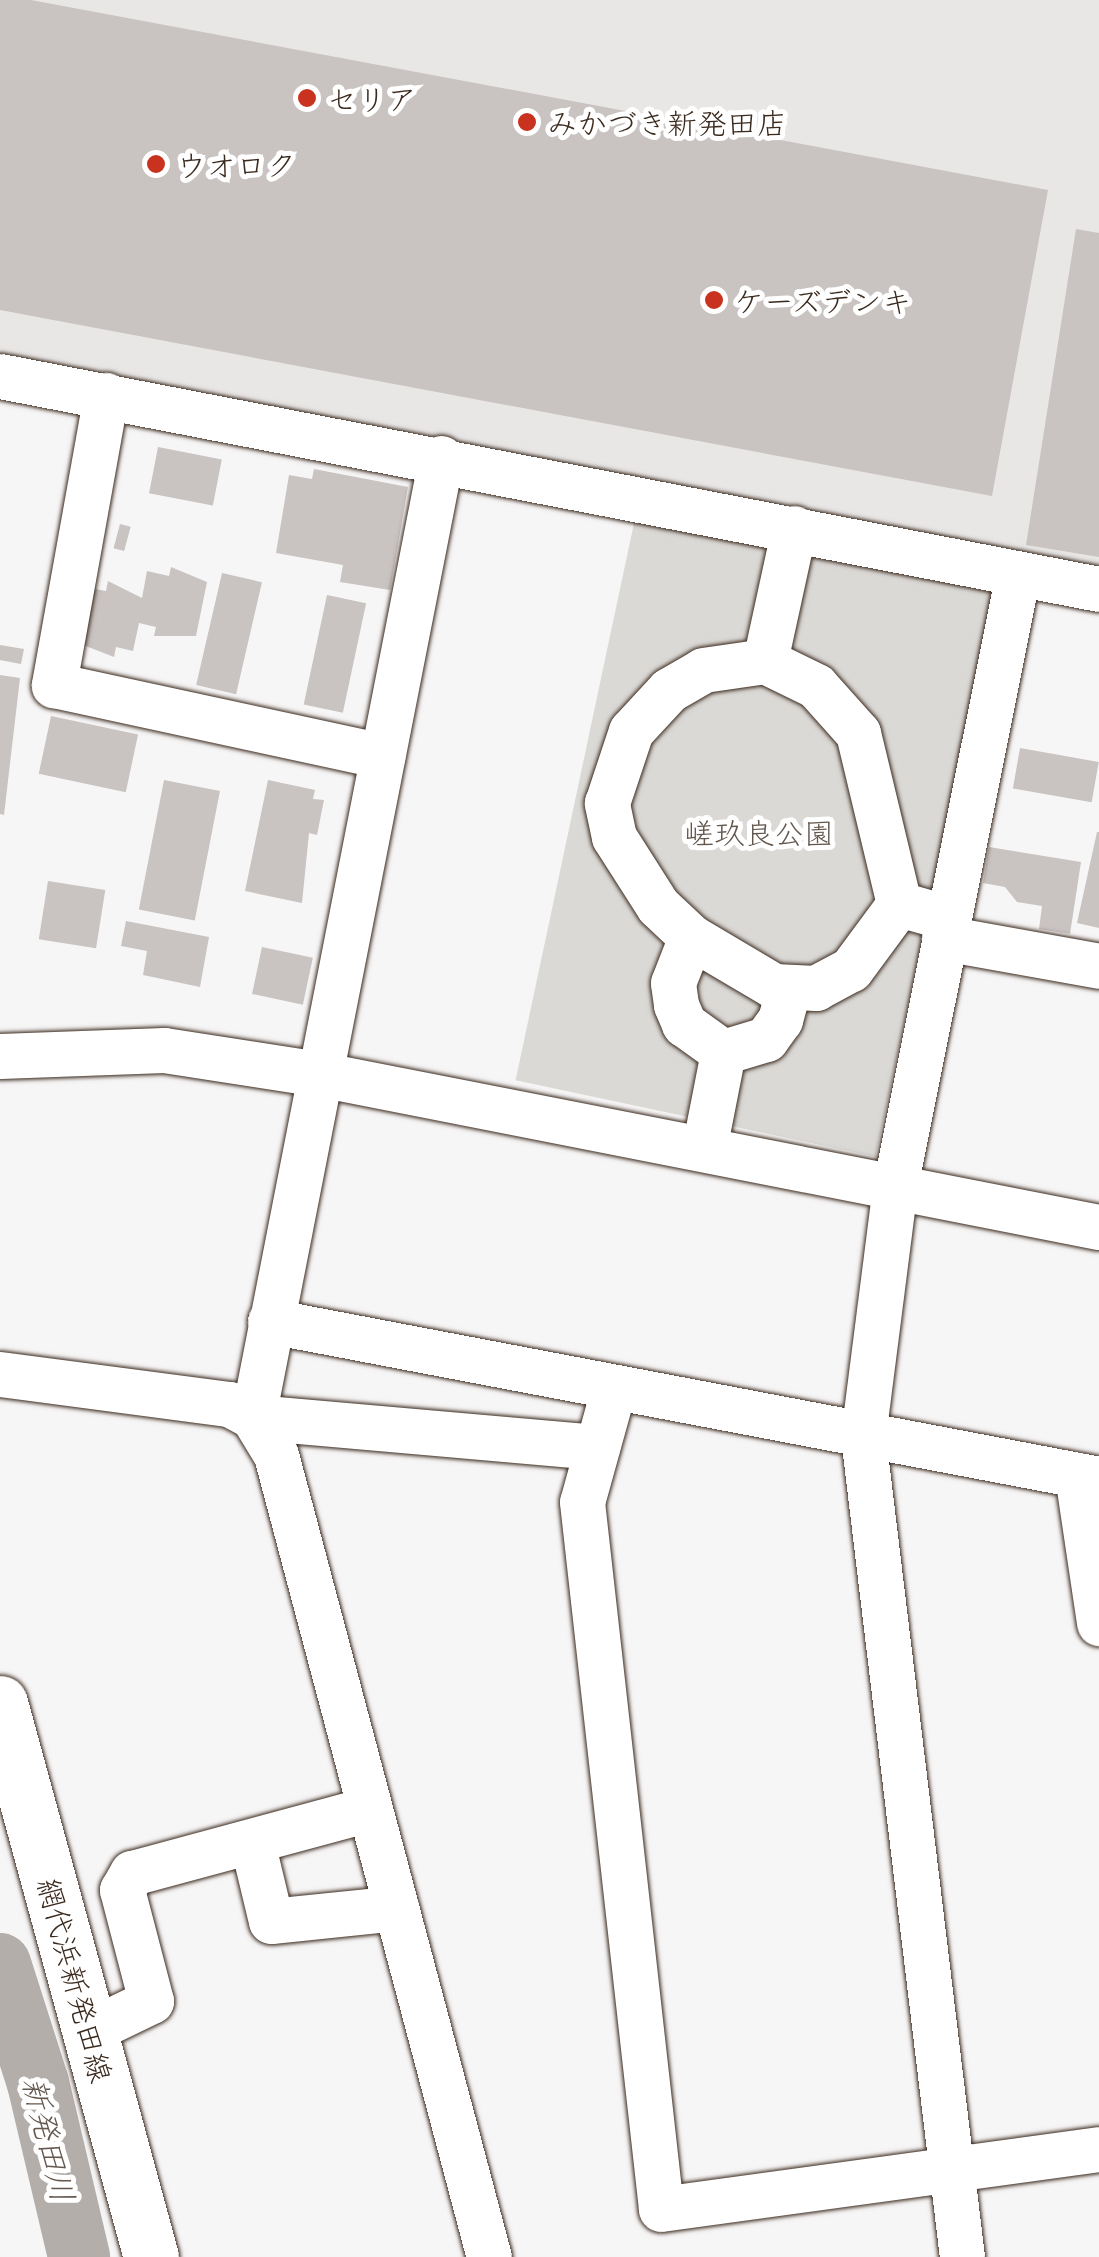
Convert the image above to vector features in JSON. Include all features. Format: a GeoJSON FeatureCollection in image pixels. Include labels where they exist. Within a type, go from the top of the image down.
{"type":"FeatureCollection","features":[{"type":"Feature","properties":{"kind":"main road","name":"網代浜新発田線"},"geometry":{"type":"LineString","coordinates":[[0,1703],[151,2257]]}},
{"type":"Feature","properties":{"kind":"street"},"geometry":{"type":"LineString","coordinates":[[0,376],[441,458],[1099,588]]}},
{"type":"Feature","properties":{"kind":"street"},"geometry":{"type":"LineString","coordinates":[[106,396],[54,685],[382,756]]}},
{"type":"Feature","properties":{"kind":"street"},"geometry":{"type":"LineString","coordinates":[[441,458],[254,1417],[276,1455],[489,2257]]}},
{"type":"Feature","properties":{"kind":"street"},"geometry":{"type":"LineString","coordinates":[[765,660],[794,528]]}},
{"type":"Feature","properties":{"kind":"street"},"geometry":{"type":"LineString","coordinates":[[962,2257],[863,1436],[894,1187],[1018,572]]}},
{"type":"Feature","properties":{"kind":"street"},"geometry":{"type":"LineString","coordinates":[[899,904],[851,969],[816,988],[788,990],[691,937],[658,906],[614,837],[607,803],[615,763],[631,731],[669,690],[703,670],[765,660],[816,686],[858,733],[899,904],[946,928],[1099,966]]}},
{"type":"Feature","properties":{"kind":"street"},"geometry":{"type":"LineString","coordinates":[[691,937],[672,983],[676,1004],[684,1024],[722,1052]]}},
{"type":"Feature","properties":{"kind":"street"},"geometry":{"type":"LineString","coordinates":[[722,1052],[766,1039],[780,1020],[788,990]]}},
{"type":"Feature","properties":{"kind":"street"},"geometry":{"type":"LineString","coordinates":[[0,1056],[164,1050],[318,1074],[1099,1227]]}},
{"type":"Feature","properties":{"kind":"street"},"geometry":{"type":"LineString","coordinates":[[704,1149],[722,1052]]}},
{"type":"Feature","properties":{"kind":"street"},"geometry":{"type":"LineString","coordinates":[[270,1321],[1088,1476],[1099,1623]]}},
{"type":"Feature","properties":{"kind":"street"},"geometry":{"type":"LineString","coordinates":[[0,1374],[229,1404],[254,1417],[597,1447]]}},
{"type":"Feature","properties":{"kind":"street"},"geometry":{"type":"LineString","coordinates":[[614,1387],[582,1502],[661,2209],[1099,2150]]}},
{"type":"Feature","properties":{"kind":"street"},"geometry":{"type":"LineString","coordinates":[[89,2032],[151,2001],[122,1890],[132,1873],[370,1809]]}},
{"type":"Feature","properties":{"kind":"street"},"geometry":{"type":"LineString","coordinates":[[252,1842],[271,1920],[396,1908]]}},
{"type":"Feature","properties":{"kind":"shaded area"},"geometry":{"type":"Polygon","coordinates":[[[0,0],[1099,0],[1099,571],[0,357],[0,0]]]}},
{"type":"Feature","properties":{"kind":"green space","name":"嵯玖良公園"},"geometry":{"type":"Polygon","coordinates":[[[637,509],[997,586],[876,1157],[516,1080],[637,509]]]}},
{"type":"Feature","properties":{"kind":"building"},"geometry":{"type":"Polygon","coordinates":[[[0,0],[31,0],[1048,190],[992,496],[0,310],[0,0]]]}},
{"type":"Feature","properties":{"kind":"building"},"geometry":{"type":"Polygon","coordinates":[[[1076,229],[1099,233],[1099,557],[1026,545],[1076,229]]]}},
{"type":"Feature","properties":{"kind":"building"},"geometry":{"type":"Polygon","coordinates":[[[158,447],[222,459],[213,506],[149,493],[158,447]]]}},
{"type":"Feature","properties":{"kind":"building"},"geometry":{"type":"Polygon","coordinates":[[[314,469],[408,487],[390,590],[340,582],[343,565],[276,553],[289,475],[312,479],[314,469]]]}},
{"type":"Feature","properties":{"kind":"building"},"geometry":{"type":"Polygon","coordinates":[[[120,524],[131,527],[124,551],[114,548],[120,524]]]}},
{"type":"Feature","properties":{"kind":"building"},"geometry":{"type":"Polygon","coordinates":[[[171,567],[207,582],[196,636],[154,636],[156,627],[139,623],[133,651],[116,647],[114,657],[78,643],[90,588],[106,591],[108,581],[142,598],[147,571],[169,576],[171,567]]]}},
{"type":"Feature","properties":{"kind":"building"},"geometry":{"type":"Polygon","coordinates":[[[222,573],[262,582],[236,694],[196,685],[222,573]]]}},
{"type":"Feature","properties":{"kind":"building"},"geometry":{"type":"Polygon","coordinates":[[[327,595],[366,603],[343,713],[304,705],[327,595]]]}},
{"type":"Feature","properties":{"kind":"building"},"geometry":{"type":"Polygon","coordinates":[[[0,645],[24,649],[21,664],[0,660],[0,645]]]}},
{"type":"Feature","properties":{"kind":"building"},"geometry":{"type":"Polygon","coordinates":[[[0,675],[20,678],[4,815],[0,814],[0,675]]]}},
{"type":"Feature","properties":{"kind":"building"},"geometry":{"type":"Polygon","coordinates":[[[51,716],[138,735],[126,792],[39,774],[51,716]]]}},
{"type":"Feature","properties":{"kind":"building"},"geometry":{"type":"Polygon","coordinates":[[[1020,748],[1099,762],[1092,802],[1013,788],[1020,748]]]}},
{"type":"Feature","properties":{"kind":"building"},"geometry":{"type":"Polygon","coordinates":[[[164,780],[220,791],[195,920],[139,910],[164,780]]]}},
{"type":"Feature","properties":{"kind":"building"},"geometry":{"type":"Polygon","coordinates":[[[268,780],[315,790],[313,799],[324,800],[317,835],[309,833],[302,903],[245,891],[268,780]]]}},
{"type":"Feature","properties":{"kind":"building"},"geometry":{"type":"Polygon","coordinates":[[[1099,832],[1099,928],[1077,923],[1099,832]]]}},
{"type":"Feature","properties":{"kind":"building"},"geometry":{"type":"Polygon","coordinates":[[[989,847],[1081,862],[1070,934],[1039,929],[1042,906],[1017,902],[1005,887],[983,883],[989,847]]]}},
{"type":"Feature","properties":{"kind":"building"},"geometry":{"type":"Polygon","coordinates":[[[48,881],[105,890],[96,948],[39,939],[48,881]]]}},
{"type":"Feature","properties":{"kind":"building"},"geometry":{"type":"Polygon","coordinates":[[[126,921],[209,937],[200,987],[143,975],[147,951],[121,946],[126,921]]]}},
{"type":"Feature","properties":{"kind":"building"},"geometry":{"type":"Polygon","coordinates":[[[262,947],[313,958],[303,1005],[252,994],[262,947]]]}},
{"type":"Feature","properties":{"kind":"waterway","name":"新発田川"},"geometry":{"type":"LineString","coordinates":[[0,1964],[38,2083],[79,2257]]}},
{"type":"Feature","properties":{"kind":"place","name":"セリア"},"geometry":{"type":"Point","coordinates":[307,98]}},
{"type":"Feature","properties":{"kind":"place","name":"みかづき新発田店"},"geometry":{"type":"Point","coordinates":[527,122]}},
{"type":"Feature","properties":{"kind":"place","name":"ウオロク"},"geometry":{"type":"Point","coordinates":[156,164]}},
{"type":"Feature","properties":{"kind":"place","name":"ケーズデンキ"},"geometry":{"type":"Point","coordinates":[714,300]}}]}
